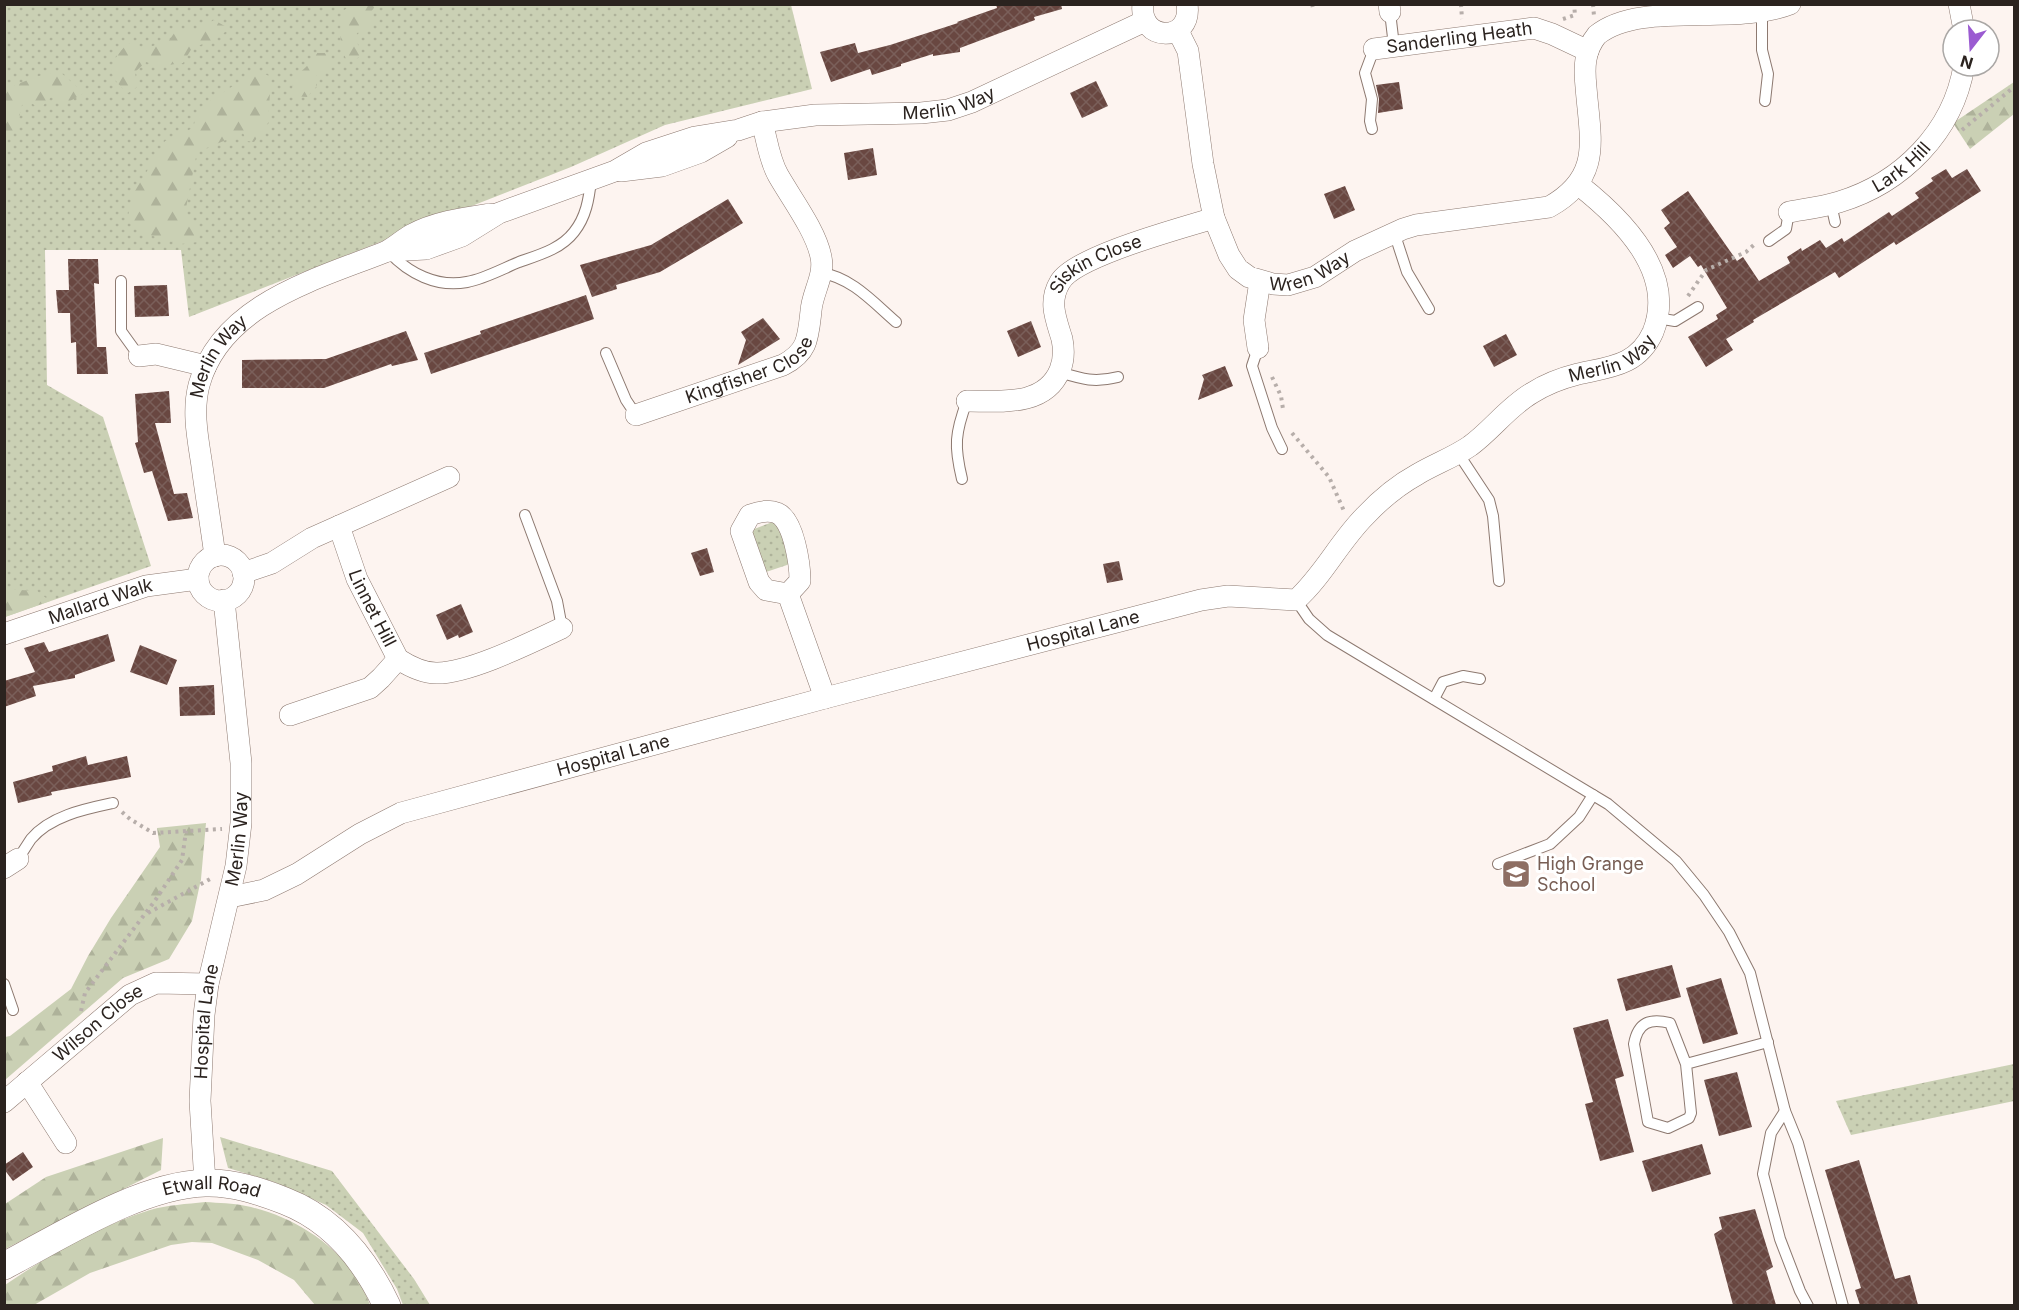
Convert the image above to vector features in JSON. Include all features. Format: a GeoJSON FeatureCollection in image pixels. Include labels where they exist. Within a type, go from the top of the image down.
{"type":"FeatureCollection","features":[{"type":"Feature","properties":{"kind":"street"},"geometry":{"type":"LineString","coordinates":[[1144,13],[1149,28],[1157,33],[1168,34],[1178,31],[1185,24],[1188,15],[1187,4]]}},
{"type":"Feature","properties":{"kind":"street"},"geometry":{"type":"LineString","coordinates":[[1579,185],[1585,172],[1590,150],[1585,74],[1587,51],[1597,35],[1614,20],[1624,16],[1671,9],[1775,7]]}},
{"type":"Feature","properties":{"kind":"street","name":"Merlin Way"},"geometry":{"type":"LineString","coordinates":[[215,556],[195,413],[200,382],[206,366],[231,332],[256,308],[330,273],[388,251],[412,235],[457,219],[499,213],[615,171],[646,153],[695,137],[738,130],[762,122],[815,116],[948,110],[972,102],[1144,13]]}},
{"type":"Feature","properties":{"kind":"street","name":"Sanderling Heath"},"geometry":{"type":"LineString","coordinates":[[1384,47],[1534,28],[1587,51]]}},
{"type":"Feature","properties":{"kind":"street","name":"Wren Way"},"geometry":{"type":"LineString","coordinates":[[1178,31],[1188,51],[1203,164],[1214,218],[1238,269],[1260,281],[1288,285],[1315,277],[1355,251],[1394,232],[1416,225],[1549,207],[1565,198],[1579,185]]}},
{"type":"Feature","properties":{"kind":"street","name":"Lark Hill"},"geometry":{"type":"LineString","coordinates":[[1789,212],[1833,213],[1890,179],[1918,156],[1936,133],[1955,98],[1961,78]]}},
{"type":"Feature","properties":{"kind":"street","name":"Kingfisher Close"},"geometry":{"type":"LineString","coordinates":[[636,415],[783,365],[801,352],[807,341],[822,258],[794,200],[777,174],[762,122]]}},
{"type":"Feature","properties":{"kind":"street","name":"Merlin Way"},"geometry":{"type":"LineString","coordinates":[[1296,600],[1310,588],[1363,517],[1402,483],[1458,453],[1532,393],[1563,379],[1607,369],[1626,361],[1644,346],[1652,333],[1658,314],[1659,297],[1652,269],[1627,230],[1605,206],[1579,185]]}},
{"type":"Feature","properties":{"kind":"street","name":"Siskin Close"},"geometry":{"type":"LineString","coordinates":[[1059,372],[1064,354],[1052,305],[1060,281],[1069,271],[1080,264],[1145,240],[1214,218]]}},
{"type":"Feature","properties":{"kind":"street"},"geometry":{"type":"LineString","coordinates":[[1258,348],[1254,320],[1260,281]]}},
{"type":"Feature","properties":{"kind":"street"},"geometry":{"type":"LineString","coordinates":[[139,356],[156,354],[206,366]]}},
{"type":"Feature","properties":{"kind":"street"},"geometry":{"type":"LineString","coordinates":[[967,401],[1008,401],[1032,397],[1050,387],[1059,372]]}},
{"type":"Feature","properties":{"kind":"street"},"geometry":{"type":"LineString","coordinates":[[243,573],[272,563],[312,538],[449,477]]}},
{"type":"Feature","properties":{"kind":"street","name":"Linnet Hill"},"geometry":{"type":"LineString","coordinates":[[339,526],[357,579],[398,659],[408,666],[428,672],[458,671],[531,643],[562,628]]}},
{"type":"Feature","properties":{"kind":"street"},"geometry":{"type":"LineString","coordinates":[[215,556],[229,557],[240,566],[243,573],[242,588],[231,598],[217,600],[204,593],[198,579],[202,564],[215,556]]}},
{"type":"Feature","properties":{"kind":"street","name":"Mallard Walk"},"geometry":{"type":"LineString","coordinates":[[4,634],[146,586],[198,579]]}},
{"type":"Feature","properties":{"kind":"street"},"geometry":{"type":"LineString","coordinates":[[788,594],[825,698]]}},
{"type":"Feature","properties":{"kind":"street","name":"Hospital Lane"},"geometry":{"type":"LineString","coordinates":[[205,1183],[200,1101],[204,1015],[208,984],[232,887],[264,890],[289,878],[360,834],[400,813],[825,698],[1202,600],[1228,596],[1296,600]]}},
{"type":"Feature","properties":{"kind":"street","name":"Merlin Way"},"geometry":{"type":"LineString","coordinates":[[224,600],[242,763],[240,828],[232,887]]}},
{"type":"Feature","properties":{"kind":"street"},"geometry":{"type":"LineString","coordinates":[[290,715],[370,688],[398,659]]}},
{"type":"Feature","properties":{"kind":"street","name":"Wilson Close"},"geometry":{"type":"LineString","coordinates":[[4,1102],[130,995],[144,987],[168,982],[208,984]]}},
{"type":"Feature","properties":{"kind":"street"},"geometry":{"type":"LineString","coordinates":[[27,1082],[66,1143]]}},
{"type":"Feature","properties":{"kind":"street","name":"Etwall Road"},"geometry":{"type":"LineString","coordinates":[[4,1266],[104,1212],[137,1198],[205,1183],[235,1185],[293,1204],[332,1229],[362,1260],[387,1305]]}},
{"type":"Feature","properties":{"kind":"lane"},"geometry":{"type":"LineString","coordinates":[[1765,101],[1768,74],[1762,50],[1775,7]]}},
{"type":"Feature","properties":{"kind":"lane"},"geometry":{"type":"LineString","coordinates":[[1384,47],[1390,8]]}},
{"type":"Feature","properties":{"kind":"lane","name":"Sanderling Heath"},"geometry":{"type":"LineString","coordinates":[[1372,129],[1370,121],[1372,99],[1365,74],[1384,47]]}},
{"type":"Feature","properties":{"kind":"lane"},"geometry":{"type":"LineString","coordinates":[[388,251],[400,264],[434,281],[455,283],[476,279],[550,250],[568,239],[586,212],[591,180]]}},
{"type":"Feature","properties":{"kind":"lane"},"geometry":{"type":"LineString","coordinates":[[1769,242],[1786,230],[1789,212]]}},
{"type":"Feature","properties":{"kind":"lane"},"geometry":{"type":"LineString","coordinates":[[1394,232],[1407,272],[1430,309]]}},
{"type":"Feature","properties":{"kind":"lane"},"geometry":{"type":"LineString","coordinates":[[821,273],[832,274],[850,284],[896,322]]}},
{"type":"Feature","properties":{"kind":"lane"},"geometry":{"type":"LineString","coordinates":[[120,281],[121,332],[139,356]]}},
{"type":"Feature","properties":{"kind":"lane"},"geometry":{"type":"LineString","coordinates":[[1658,314],[1675,321],[1698,307]]}},
{"type":"Feature","properties":{"kind":"lane"},"geometry":{"type":"LineString","coordinates":[[1258,348],[1252,366],[1272,428],[1282,449]]}},
{"type":"Feature","properties":{"kind":"lane"},"geometry":{"type":"LineString","coordinates":[[606,353],[626,400],[636,415]]}},
{"type":"Feature","properties":{"kind":"lane"},"geometry":{"type":"LineString","coordinates":[[1059,372],[1080,379],[1100,381],[1118,377]]}},
{"type":"Feature","properties":{"kind":"lane"},"geometry":{"type":"LineString","coordinates":[[962,479],[956,440],[959,421],[967,401]]}},
{"type":"Feature","properties":{"kind":"lane"},"geometry":{"type":"LineString","coordinates":[[1458,453],[1489,500],[1493,516],[1499,581]]}},
{"type":"Feature","properties":{"kind":"lane"},"geometry":{"type":"LineString","coordinates":[[525,515],[557,601],[562,628]]}},
{"type":"Feature","properties":{"kind":"lane"},"geometry":{"type":"LineString","coordinates":[[1296,600],[1309,619],[1327,634],[1608,804],[1676,861],[1704,895],[1729,932],[1750,973],[1785,1111],[1798,1143],[1843,1305]]}},
{"type":"Feature","properties":{"kind":"lane"},"geometry":{"type":"LineString","coordinates":[[1434,699],[1443,682],[1463,676],[1480,679]]}},
{"type":"Feature","properties":{"kind":"lane"},"geometry":{"type":"LineString","coordinates":[[1498,864],[1550,844],[1579,817],[1593,795]]}},
{"type":"Feature","properties":{"kind":"lane"},"geometry":{"type":"LineString","coordinates":[[11,864],[33,837],[52,824],[72,813],[113,803]]}},
{"type":"Feature","properties":{"kind":"lane"},"geometry":{"type":"LineString","coordinates":[[4,984],[13,1010]]}},
{"type":"Feature","properties":{"kind":"lane"},"geometry":{"type":"LineString","coordinates":[[1657,1019],[1670,1023],[1686,1064],[1691,1113],[1689,1118],[1668,1128],[1648,1122],[1634,1044],[1635,1034],[1646,1023],[1657,1019]]}},
{"type":"Feature","properties":{"kind":"lane"},"geometry":{"type":"LineString","coordinates":[[1686,1064],[1768,1042]]}},
{"type":"Feature","properties":{"kind":"lane"},"geometry":{"type":"LineString","coordinates":[[1785,1111],[1771,1133],[1763,1173],[1780,1239],[1800,1291],[1808,1305]]}},
{"type":"Feature","properties":{"kind":"path"},"geometry":{"type":"LineString","coordinates":[[1936,133],[1957,134],[2014,87]]}},
{"type":"Feature","properties":{"kind":"path"},"geometry":{"type":"LineString","coordinates":[[1658,314],[1681,304],[1706,270],[1746,252],[1757,242]]}},
{"type":"Feature","properties":{"kind":"path"},"geometry":{"type":"LineString","coordinates":[[1258,348],[1278,388],[1284,413]]}},
{"type":"Feature","properties":{"kind":"path"},"geometry":{"type":"LineString","coordinates":[[1290,429],[1329,477],[1352,531]]}},
{"type":"Feature","properties":{"kind":"path"},"geometry":{"type":"LineString","coordinates":[[113,803],[130,819],[153,833],[240,828]]}},
{"type":"Feature","properties":{"kind":"path"},"geometry":{"type":"LineString","coordinates":[[74,1041],[85,993],[182,860],[186,831]]}},
{"type":"Feature","properties":{"kind":"path"},"geometry":{"type":"LineString","coordinates":[[144,915],[216,877],[232,887]]}},
{"type":"Feature","properties":{"kind":"green space"},"geometry":{"type":"Polygon","coordinates":[[[4,5],[791,5],[812,89],[665,125],[571,167],[189,317],[181,250],[45,250],[47,385],[103,417],[151,566],[5,617],[4,5]]]}},
{"type":"Feature","properties":{"kind":"green space"},"geometry":{"type":"Polygon","coordinates":[[[351,5],[376,5],[368,16],[373,21],[371,29],[357,33],[356,41],[360,48],[360,56],[354,61],[346,59],[340,35],[343,11],[351,5]]]}},
{"type":"Feature","properties":{"kind":"green space"},"geometry":{"type":"Polygon","coordinates":[[[214,20],[230,29],[211,41],[192,48],[183,63],[160,66],[146,62],[135,72],[137,87],[128,93],[115,80],[113,63],[128,43],[145,48],[168,42],[177,29],[196,31],[214,20]]]}},
{"type":"Feature","properties":{"kind":"green space"},"geometry":{"type":"Polygon","coordinates":[[[317,53],[330,53],[332,67],[316,76],[317,86],[307,97],[293,96],[296,77],[317,53]]]}},
{"type":"Feature","properties":{"kind":"green space"},"geometry":{"type":"Polygon","coordinates":[[[257,70],[271,77],[268,123],[254,142],[247,141],[243,133],[197,152],[185,213],[201,230],[198,242],[181,244],[139,232],[128,216],[132,196],[165,141],[193,128],[198,109],[257,70]]]}},
{"type":"Feature","properties":{"kind":"green space"},"geometry":{"type":"Polygon","coordinates":[[[59,71],[84,93],[65,104],[51,97],[40,109],[30,102],[22,105],[17,126],[9,135],[5,135],[4,94],[6,89],[35,77],[59,71]]]}},
{"type":"Feature","properties":{"kind":"green space"},"geometry":{"type":"Polygon","coordinates":[[[2014,82],[2014,114],[1970,149],[1953,123],[2014,82]]]}},
{"type":"Feature","properties":{"kind":"green space"},"geometry":{"type":"Polygon","coordinates":[[[775,521],[780,523],[792,561],[763,573],[749,531],[775,521]]]}},
{"type":"Feature","properties":{"kind":"green space"},"geometry":{"type":"Polygon","coordinates":[[[4,589],[37,591],[50,601],[5,617],[4,589]]]}},
{"type":"Feature","properties":{"kind":"green space"},"geometry":{"type":"Polygon","coordinates":[[[206,823],[201,879],[192,921],[169,959],[123,978],[5,1080],[5,1037],[10,1036],[71,989],[111,918],[160,847],[157,828],[206,823]]]}},
{"type":"Feature","properties":{"kind":"green space"},"geometry":{"type":"Polygon","coordinates":[[[2014,1064],[2014,1101],[1851,1135],[1836,1101],[2014,1064]]]}},
{"type":"Feature","properties":{"kind":"green space"},"geometry":{"type":"Polygon","coordinates":[[[220,1137],[332,1171],[414,1279],[430,1305],[403,1305],[397,1289],[363,1233],[326,1205],[274,1182],[228,1168],[220,1137]]]}},
{"type":"Feature","properties":{"kind":"green space"},"geometry":{"type":"Polygon","coordinates":[[[163,1138],[161,1170],[5,1249],[5,1204],[46,1177],[163,1138]]]}},
{"type":"Feature","properties":{"kind":"green space"},"geometry":{"type":"Polygon","coordinates":[[[205,1202],[241,1205],[266,1211],[322,1240],[351,1270],[370,1305],[315,1305],[294,1280],[258,1260],[212,1243],[192,1242],[171,1245],[90,1273],[34,1305],[5,1306],[5,1285],[74,1242],[112,1224],[150,1210],[205,1202]]]}},
{"type":"Feature","properties":{"kind":"building"},"geometry":{"type":"Polygon","coordinates":[[[996,4],[1061,4],[1062,9],[1034,17],[1035,20],[960,48],[960,52],[933,56],[933,54],[872,75],[870,69],[831,82],[820,52],[855,43],[858,53],[890,45],[997,8],[996,4]]]}},
{"type":"Feature","properties":{"kind":"building"},"geometry":{"type":"Polygon","coordinates":[[[1096,81],[1108,106],[1082,118],[1070,93],[1096,81]]]}},
{"type":"Feature","properties":{"kind":"building"},"geometry":{"type":"Polygon","coordinates":[[[1399,82],[1403,109],[1378,113],[1379,99],[1376,85],[1399,82]]]}},
{"type":"Feature","properties":{"kind":"building"},"geometry":{"type":"Polygon","coordinates":[[[873,148],[877,175],[848,180],[844,153],[873,148]]]}},
{"type":"Feature","properties":{"kind":"building"},"geometry":{"type":"Polygon","coordinates":[[[1946,169],[1952,178],[1967,169],[1981,191],[1896,245],[1894,242],[1839,278],[1835,272],[1753,320],[1754,322],[1726,339],[1733,350],[1706,367],[1688,337],[1718,319],[1716,315],[1727,308],[1701,265],[1698,267],[1690,256],[1673,268],[1665,255],[1677,247],[1664,228],[1670,223],[1661,210],[1688,191],[1737,261],[1743,257],[1759,281],[1790,263],[1787,257],[1801,248],[1802,251],[1820,240],[1826,248],[1842,238],[1844,242],[1889,212],[1892,216],[1919,198],[1915,193],[1933,181],[1931,178],[1946,169]]]}},
{"type":"Feature","properties":{"kind":"building"},"geometry":{"type":"Polygon","coordinates":[[[1345,186],[1355,210],[1334,219],[1324,194],[1345,186]]]}},
{"type":"Feature","properties":{"kind":"building"},"geometry":{"type":"Polygon","coordinates":[[[728,199],[743,223],[660,272],[616,285],[617,289],[592,297],[580,265],[651,245],[728,199]]]}},
{"type":"Feature","properties":{"kind":"building"},"geometry":{"type":"Polygon","coordinates":[[[68,259],[98,259],[99,284],[94,283],[97,347],[106,347],[108,374],[77,374],[76,342],[71,343],[70,313],[58,313],[56,290],[69,290],[68,259]]]}},
{"type":"Feature","properties":{"kind":"building"},"geometry":{"type":"Polygon","coordinates":[[[167,285],[169,316],[135,317],[134,286],[167,285]]]}},
{"type":"Feature","properties":{"kind":"building"},"geometry":{"type":"Polygon","coordinates":[[[586,295],[594,319],[431,374],[424,353],[481,334],[480,331],[586,295]]]}},
{"type":"Feature","properties":{"kind":"building"},"geometry":{"type":"Polygon","coordinates":[[[763,318],[780,339],[738,365],[746,340],[741,332],[763,318]]]}},
{"type":"Feature","properties":{"kind":"building"},"geometry":{"type":"Polygon","coordinates":[[[1031,321],[1041,347],[1018,357],[1007,331],[1031,321]]]}},
{"type":"Feature","properties":{"kind":"building"},"geometry":{"type":"Polygon","coordinates":[[[406,331],[418,360],[392,366],[391,364],[324,388],[242,388],[242,360],[326,359],[406,331]]]}},
{"type":"Feature","properties":{"kind":"building"},"geometry":{"type":"Polygon","coordinates":[[[1506,334],[1517,355],[1494,367],[1483,346],[1506,334]]]}},
{"type":"Feature","properties":{"kind":"building"},"geometry":{"type":"Polygon","coordinates":[[[1225,366],[1233,386],[1198,400],[1204,379],[1202,375],[1225,366]]]}},
{"type":"Feature","properties":{"kind":"building"},"geometry":{"type":"Polygon","coordinates":[[[169,391],[171,423],[155,423],[174,494],[187,493],[193,518],[168,521],[152,471],[144,473],[135,443],[138,442],[135,394],[169,391]]]}},
{"type":"Feature","properties":{"kind":"building"},"geometry":{"type":"Polygon","coordinates":[[[707,548],[714,572],[700,576],[691,553],[707,548]]]}},
{"type":"Feature","properties":{"kind":"building"},"geometry":{"type":"Polygon","coordinates":[[[1119,561],[1123,580],[1107,583],[1103,564],[1119,561]]]}},
{"type":"Feature","properties":{"kind":"building"},"geometry":{"type":"Polygon","coordinates":[[[461,604],[473,632],[447,640],[436,615],[461,604]]]}},
{"type":"Feature","properties":{"kind":"building"},"geometry":{"type":"Polygon","coordinates":[[[108,634],[115,661],[75,675],[75,678],[33,686],[36,696],[4,707],[4,681],[35,672],[24,648],[44,642],[49,652],[108,634]]]}},
{"type":"Feature","properties":{"kind":"building"},"geometry":{"type":"Polygon","coordinates":[[[140,645],[177,660],[167,685],[130,672],[140,645]]]}},
{"type":"Feature","properties":{"kind":"building"},"geometry":{"type":"Polygon","coordinates":[[[214,685],[215,715],[180,716],[179,687],[214,685]]]}},
{"type":"Feature","properties":{"kind":"building"},"geometry":{"type":"Polygon","coordinates":[[[86,756],[88,765],[127,756],[131,777],[51,792],[52,795],[18,803],[13,782],[53,771],[52,766],[86,756]]]}},
{"type":"Feature","properties":{"kind":"building"},"geometry":{"type":"Polygon","coordinates":[[[1672,965],[1681,997],[1626,1011],[1617,979],[1672,965]]]}},
{"type":"Feature","properties":{"kind":"building"},"geometry":{"type":"Polygon","coordinates":[[[1721,978],[1738,1034],[1703,1044],[1686,988],[1721,978]]]}},
{"type":"Feature","properties":{"kind":"building"},"geometry":{"type":"Polygon","coordinates":[[[1608,1019],[1624,1076],[1615,1079],[1634,1152],[1600,1161],[1585,1104],[1593,1102],[1573,1028],[1608,1019]]]}},
{"type":"Feature","properties":{"kind":"building"},"geometry":{"type":"Polygon","coordinates":[[[1737,1072],[1752,1127],[1719,1136],[1704,1080],[1737,1072]]]}},
{"type":"Feature","properties":{"kind":"building"},"geometry":{"type":"Polygon","coordinates":[[[1702,1144],[1711,1174],[1652,1192],[1642,1161],[1702,1144]]]}},
{"type":"Feature","properties":{"kind":"building"},"geometry":{"type":"Polygon","coordinates":[[[23,1152],[33,1167],[13,1181],[4,1169],[4,1165],[23,1152]]]}},
{"type":"Feature","properties":{"kind":"building"},"geometry":{"type":"Polygon","coordinates":[[[1859,1160],[1895,1279],[1910,1275],[1918,1305],[1860,1305],[1855,1290],[1861,1288],[1825,1170],[1859,1160]]]}},
{"type":"Feature","properties":{"kind":"building"},"geometry":{"type":"Polygon","coordinates":[[[1755,1209],[1773,1267],[1766,1271],[1776,1305],[1733,1305],[1714,1234],[1722,1229],[1719,1217],[1755,1209]]]}},
{"type":"Feature","properties":{"kind":"place","name":"High Grange School"},"geometry":{"type":"Point","coordinates":[1516,874]}}]}
